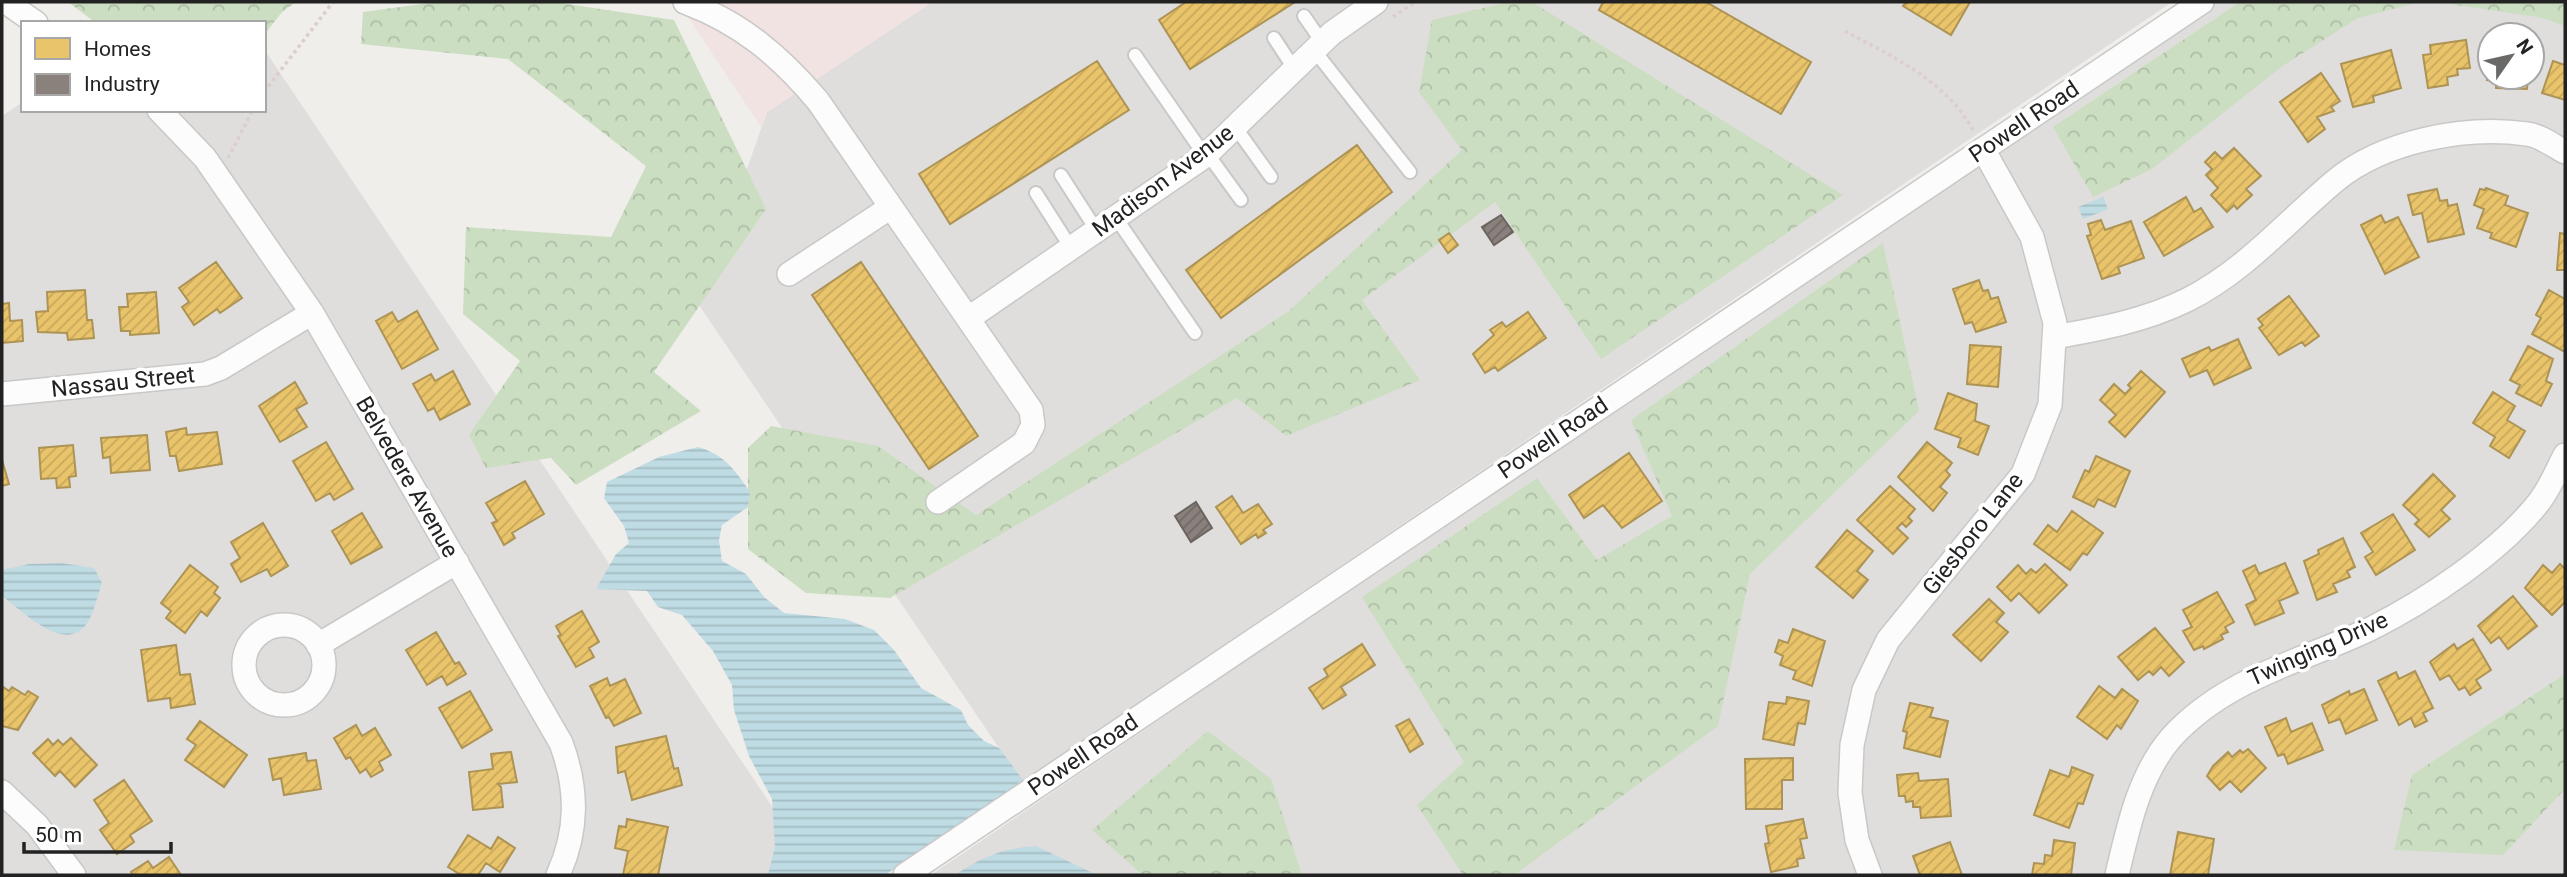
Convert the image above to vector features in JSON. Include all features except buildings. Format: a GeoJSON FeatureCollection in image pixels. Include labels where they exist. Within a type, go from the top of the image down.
{"type":"FeatureCollection","features":[{"type":"Feature","properties":{"kind":"street"},"geometry":{"type":"LineString","coordinates":[[6,2],[33,21]]}},
{"type":"Feature","properties":{"kind":"street"},"geometry":{"type":"LineString","coordinates":[[685,2],[746,32],[787,64],[818,101],[1031,410],[1033,425],[1024,443],[938,502]]}},
{"type":"Feature","properties":{"kind":"street","name":"Madison Avenue"},"geometry":{"type":"LineString","coordinates":[[969,318],[1206,154],[1236,128],[1318,46],[1376,2]]}},
{"type":"Feature","properties":{"kind":"street","name":"Powell Road"},"geometry":{"type":"LineString","coordinates":[[905,875],[2202,2]]}},
{"type":"Feature","properties":{"kind":"street","name":"Belvedere Avenue"},"geometry":{"type":"LineString","coordinates":[[161,112],[193,143],[216,173],[312,313],[561,743],[568,762],[575,801],[571,840],[558,875]]}},
{"type":"Feature","properties":{"kind":"street"},"geometry":{"type":"LineString","coordinates":[[2054,337],[2119,326],[2187,300],[2256,255],[2337,180],[2375,155],[2461,133],[2529,134],[2565,152]]}},
{"type":"Feature","properties":{"kind":"street","name":"Giesboro Lane"},"geometry":{"type":"LineString","coordinates":[[1870,875],[1857,840],[1850,793],[1852,745],[1864,691],[1888,640],[2023,474],[2050,405],[2055,323],[2032,237],[1983,149]]}},
{"type":"Feature","properties":{"kind":"street"},"geometry":{"type":"LineString","coordinates":[[789,274],[891,207]]}},
{"type":"Feature","properties":{"kind":"street","name":"Nassau Street"},"geometry":{"type":"LineString","coordinates":[[2,394],[205,374],[222,368],[312,313]]}},
{"type":"Feature","properties":{"kind":"street","name":"Twinging Drive"},"geometry":{"type":"LineString","coordinates":[[2117,875],[2141,786],[2171,738],[2221,695],[2255,676],[2370,629],[2448,584],[2539,501],[2565,455]]}},
{"type":"Feature","properties":{"kind":"street"},"geometry":{"type":"LineString","coordinates":[[318,645],[457,562]]}},
{"type":"Feature","properties":{"kind":"street"},"geometry":{"type":"LineString","coordinates":[[2,792],[37,825],[74,875]]}},
{"type":"Feature","properties":{"kind":"lane"},"geometry":{"type":"LineString","coordinates":[[1304,16],[1318,46],[1410,172]]}},
{"type":"Feature","properties":{"kind":"lane"},"geometry":{"type":"LineString","coordinates":[[1274,38],[1294,69]]}},
{"type":"Feature","properties":{"kind":"lane"},"geometry":{"type":"LineString","coordinates":[[1135,55],[1241,200]]}},
{"type":"Feature","properties":{"kind":"lane"},"geometry":{"type":"LineString","coordinates":[[1236,128],[1271,177]]}},
{"type":"Feature","properties":{"kind":"lane"},"geometry":{"type":"LineString","coordinates":[[1061,176],[1107,224],[1195,333]]}},
{"type":"Feature","properties":{"kind":"lane"},"geometry":{"type":"LineString","coordinates":[[1035,193],[1071,248]]}},
{"type":"Feature","properties":{"kind":"path"},"geometry":{"type":"LineString","coordinates":[[266,89],[333,2]]}},
{"type":"Feature","properties":{"kind":"path"},"geometry":{"type":"LineString","coordinates":[[1845,31],[1923,73],[1967,117],[1983,149]]}},
{"type":"Feature","properties":{"kind":"path"},"geometry":{"type":"LineString","coordinates":[[216,173],[234,150],[252,112]]}},
{"type":"Feature","properties":{"kind":"shaded area"},"geometry":{"type":"Polygon","coordinates":[[[678,2],[932,2],[767,112],[761,127],[678,2]]]}},
{"type":"Feature","properties":{"kind":"shaded area"},"geometry":{"type":"Polygon","coordinates":[[[932,2],[2172,2],[1022,782],[663,252],[735,203],[767,112],[932,2]]]}},
{"type":"Feature","properties":{"kind":"shaded area"},"geometry":{"type":"Polygon","coordinates":[[[2216,2],[2565,2],[2565,875],[931,875],[2216,2]]]}},
{"type":"Feature","properties":{"kind":"shaded area"},"geometry":{"type":"Polygon","coordinates":[[[266,52],[818,875],[2,875],[2,116],[21,103],[21,112],[266,112],[266,52]]]}},
{"type":"Feature","properties":{"kind":"green space"},"geometry":{"type":"Polygon","coordinates":[[[68,2],[296,2],[282,12],[266,32],[266,21],[93,21],[68,2]]]}},
{"type":"Feature","properties":{"kind":"green space"},"geometry":{"type":"Polygon","coordinates":[[[437,2],[554,2],[674,20],[766,209],[654,372],[701,411],[576,485],[551,458],[486,468],[469,435],[520,361],[463,314],[466,227],[611,237],[646,166],[508,59],[361,44],[363,12],[437,2]]]}},
{"type":"Feature","properties":{"kind":"green space"},"geometry":{"type":"Polygon","coordinates":[[[1509,2],[1532,2],[1843,195],[1601,359],[1495,202],[1362,300],[1420,380],[1286,436],[1237,398],[890,598],[806,593],[748,549],[748,448],[771,426],[878,446],[976,515],[1289,311],[1462,150],[1419,92],[1432,20],[1509,2]]]}},
{"type":"Feature","properties":{"kind":"green space"},"geometry":{"type":"Polygon","coordinates":[[[2240,2],[2420,2],[2358,18],[2284,65],[2152,169],[2093,197],[2053,127],[2240,2]]]}},
{"type":"Feature","properties":{"kind":"green space"},"geometry":{"type":"Polygon","coordinates":[[[2437,2],[2565,2],[2565,26],[2543,18],[2437,2]]]}},
{"type":"Feature","properties":{"kind":"green space"},"geometry":{"type":"Polygon","coordinates":[[[1883,243],[1919,411],[1750,574],[1718,726],[1514,875],[1463,875],[1417,805],[1464,762],[1362,597],[1537,478],[1597,560],[1672,516],[1631,420],[1883,243]]]}},
{"type":"Feature","properties":{"kind":"green space"},"geometry":{"type":"Polygon","coordinates":[[[2565,674],[2565,789],[2503,855],[2394,850],[2412,775],[2565,674]]]}},
{"type":"Feature","properties":{"kind":"green space"},"geometry":{"type":"Polygon","coordinates":[[[1208,731],[1271,779],[1302,875],[1143,875],[1092,830],[1208,731]]]}},
{"type":"Feature","properties":{"kind":"water"},"geometry":{"type":"Polygon","coordinates":[[[2103,197],[2108,209],[2083,219],[2078,207],[2103,197]]]}},
{"type":"Feature","properties":{"kind":"water"},"geometry":{"type":"Polygon","coordinates":[[[698,447],[715,454],[728,464],[750,492],[748,507],[722,525],[719,540],[722,561],[746,574],[764,597],[784,613],[845,619],[874,630],[894,650],[921,688],[961,710],[968,725],[984,741],[999,748],[1023,780],[885,875],[768,875],[775,847],[772,799],[749,756],[734,710],[732,685],[713,651],[682,615],[658,607],[647,591],[596,589],[616,554],[629,543],[624,526],[604,498],[607,482],[659,457],[698,447]]]}},
{"type":"Feature","properties":{"kind":"water"},"geometry":{"type":"Polygon","coordinates":[[[61,563],[94,568],[102,583],[89,620],[80,631],[70,635],[46,628],[2,596],[2,570],[29,564],[61,563]]]}},
{"type":"Feature","properties":{"kind":"water"},"geometry":{"type":"Polygon","coordinates":[[[1036,846],[1097,875],[955,875],[993,855],[1036,846]]]}}]}
